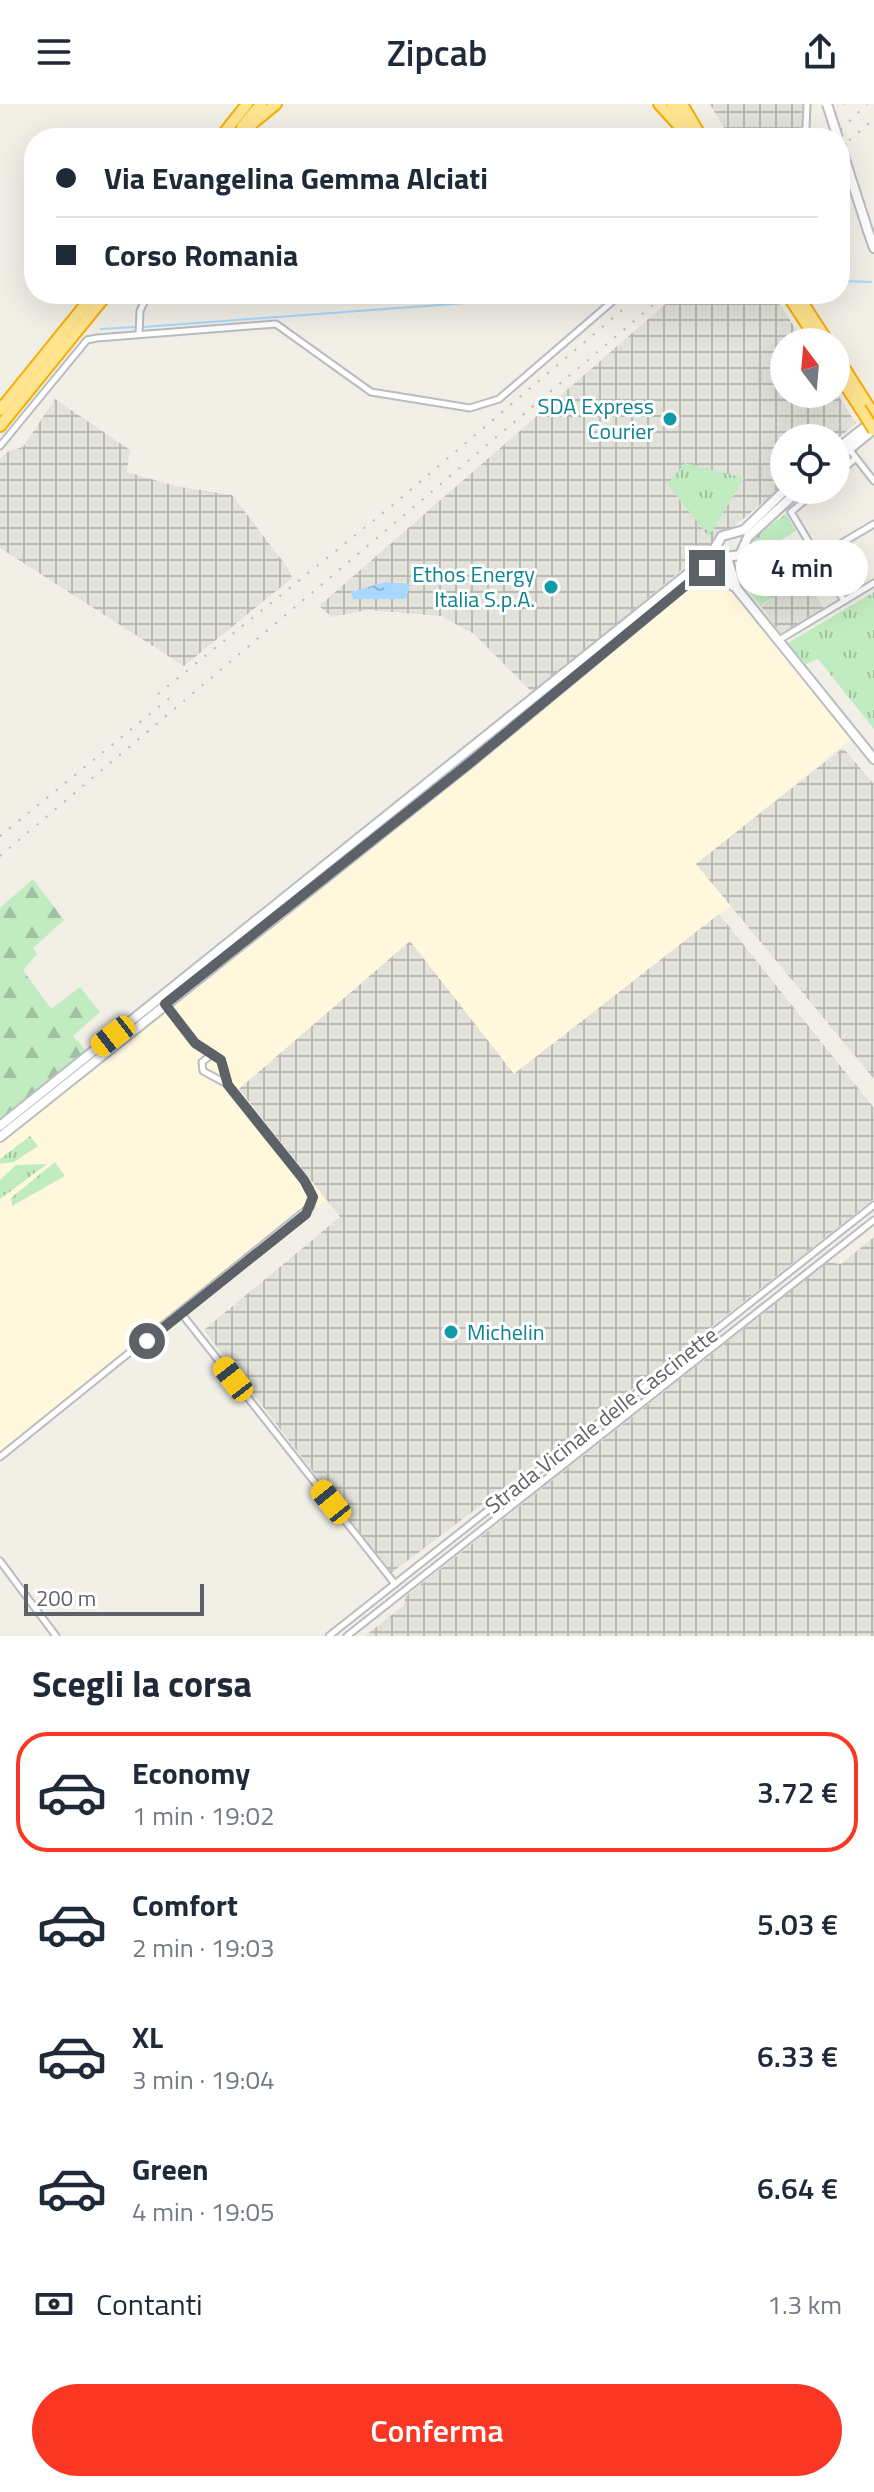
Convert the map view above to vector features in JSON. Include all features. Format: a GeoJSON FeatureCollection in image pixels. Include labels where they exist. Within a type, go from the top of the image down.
{"type":"FeatureCollection","features":[{"type":"Feature","properties":{"kind":"highway"},"geometry":{"type":"LineString","coordinates":[[228,128],[247,104]]}},
{"type":"Feature","properties":{"kind":"highway"},"geometry":{"type":"LineString","coordinates":[[242,128],[261,104]]}},
{"type":"Feature","properties":{"kind":"highway"},"geometry":{"type":"LineString","coordinates":[[246,128],[276,104]]}},
{"type":"Feature","properties":{"kind":"highway"},"geometry":{"type":"LineString","coordinates":[[659,104],[682,128]]}},
{"type":"Feature","properties":{"kind":"highway"},"geometry":{"type":"LineString","coordinates":[[672,104],[685,128]]}},
{"type":"Feature","properties":{"kind":"highway"},"geometry":{"type":"LineString","coordinates":[[682,104],[697,128]]}},
{"type":"Feature","properties":{"kind":"highway"},"geometry":{"type":"LineString","coordinates":[[688,104],[699,128]]}},
{"type":"Feature","properties":{"kind":"highway"},"geometry":{"type":"LineString","coordinates":[[0,410],[86,304]]}},
{"type":"Feature","properties":{"kind":"highway"},"geometry":{"type":"LineString","coordinates":[[0,426],[99,304]]}},
{"type":"Feature","properties":{"kind":"highway"},"geometry":{"type":"LineString","coordinates":[[793,304],[809,328]]}},
{"type":"Feature","properties":{"kind":"highway"},"geometry":{"type":"LineString","coordinates":[[803,304],[819,328]]}},
{"type":"Feature","properties":{"kind":"highway"},"geometry":{"type":"LineString","coordinates":[[850,381],[874,430]]}},
{"type":"Feature","properties":{"kind":"highway"},"geometry":{"type":"LineString","coordinates":[[850,389],[874,418]]}},
{"type":"Feature","properties":{"kind":"main road"},"geometry":{"type":"LineString","coordinates":[[827,104],[835,128]]}},
{"type":"Feature","properties":{"kind":"main road"},"geometry":{"type":"LineString","coordinates":[[850,175],[874,248]]}},
{"type":"Feature","properties":{"kind":"main road"},"geometry":{"type":"LineString","coordinates":[[850,438],[874,418]]}},
{"type":"Feature","properties":{"kind":"main road"},"geometry":{"type":"LineString","coordinates":[[850,448],[874,430]]}},
{"type":"Feature","properties":{"kind":"main road"},"geometry":{"type":"LineString","coordinates":[[0,1137],[162,1001],[718,548],[722,536],[736,534],[770,503]]}},
{"type":"Feature","properties":{"kind":"main road"},"geometry":{"type":"LineString","coordinates":[[733,578],[744,543],[784,504]]}},
{"type":"Feature","properties":{"kind":"main road"},"geometry":{"type":"LineString","coordinates":[[736,534],[744,543]]}},
{"type":"Feature","properties":{"kind":"main road"},"geometry":{"type":"LineString","coordinates":[[718,548],[726,557],[737,589]]}},
{"type":"Feature","properties":{"kind":"main road"},"geometry":{"type":"LineString","coordinates":[[0,1126],[471,762],[702,571],[726,557],[740,555]]}},
{"type":"Feature","properties":{"kind":"main road"},"geometry":{"type":"LineString","coordinates":[[702,571],[715,570],[737,589],[874,759]]}},
{"type":"Feature","properties":{"kind":"street"},"geometry":{"type":"LineString","coordinates":[[806,128],[807,104]]}},
{"type":"Feature","properties":{"kind":"street"},"geometry":{"type":"LineString","coordinates":[[139,334],[143,304]]}},
{"type":"Feature","properties":{"kind":"street"},"geometry":{"type":"LineString","coordinates":[[0,446],[87,340],[276,324],[371,392],[470,408],[499,399],[609,304]]}},
{"type":"Feature","properties":{"kind":"street"},"geometry":{"type":"LineString","coordinates":[[850,450],[861,459],[874,481]]}},
{"type":"Feature","properties":{"kind":"street"},"geometry":{"type":"LineString","coordinates":[[850,463],[856,458]]}},
{"type":"Feature","properties":{"kind":"street"},"geometry":{"type":"LineString","coordinates":[[800,504],[791,512],[844,601]]}},
{"type":"Feature","properties":{"kind":"street"},"geometry":{"type":"LineString","coordinates":[[803,566],[874,524]]}},
{"type":"Feature","properties":{"kind":"street"},"geometry":{"type":"LineString","coordinates":[[778,641],[874,583]]}},
{"type":"Feature","properties":{"kind":"street"},"geometry":{"type":"LineString","coordinates":[[162,1001],[195,1043],[221,1060],[228,1085]]}},
{"type":"Feature","properties":{"kind":"street"},"geometry":{"type":"LineString","coordinates":[[0,1457],[306,1214],[312,1202],[309,1187],[228,1085],[203,1071],[195,1043]]}},
{"type":"Feature","properties":{"kind":"street"},"geometry":{"type":"LineString","coordinates":[[202,1062],[211,1055]]}},
{"type":"Feature","properties":{"kind":"street"},"geometry":{"type":"LineString","coordinates":[[214,1076],[222,1068]]}},
{"type":"Feature","properties":{"kind":"street","name":"Strada Vicinale delle Cascinette"},"geometry":{"type":"LineString","coordinates":[[329,1636],[874,1205]]}},
{"type":"Feature","properties":{"kind":"street","name":"Strada Vicinale delle Cascinette"},"geometry":{"type":"LineString","coordinates":[[349,1634],[874,1220]]}},
{"type":"Feature","properties":{"kind":"street"},"geometry":{"type":"LineString","coordinates":[[742,1309],[750,1318]]}},
{"type":"Feature","properties":{"kind":"street"},"geometry":{"type":"LineString","coordinates":[[181,1313],[395,1584]]}},
{"type":"Feature","properties":{"kind":"street"},"geometry":{"type":"LineString","coordinates":[[691,1349],[699,1358]]}},
{"type":"Feature","properties":{"kind":"street"},"geometry":{"type":"LineString","coordinates":[[0,1561],[56,1636]]}},
{"type":"Feature","properties":{"kind":"street"},"geometry":{"type":"LineString","coordinates":[[344,1624],[349,1634]]}},
{"type":"Feature","properties":{"kind":"shaded area"},"geometry":{"type":"Polygon","coordinates":[[[710,104],[803,104],[800,128],[724,128],[710,104]]]}},
{"type":"Feature","properties":{"kind":"shaded area"},"geometry":{"type":"Polygon","coordinates":[[[666,304],[779,304],[795,328],[770,328],[770,408],[846,408],[856,423],[850,428],[850,424],[770,424],[770,497],[533,693],[474,634],[441,616],[368,610],[332,617],[319,606],[666,304]]]}},
{"type":"Feature","properties":{"kind":"shaded area"},"geometry":{"type":"Polygon","coordinates":[[[55,399],[130,450],[127,472],[175,486],[232,495],[288,568],[292,578],[184,666],[0,548],[0,460],[7,452],[23,447],[55,399]]]}},
{"type":"Feature","properties":{"kind":"shaded area"},"geometry":{"type":"Polygon","coordinates":[[[702,571],[718,572],[855,736],[696,864],[731,906],[514,1074],[410,942],[239,1089],[326,1200],[0,1457],[0,1137],[702,571]]]}},
{"type":"Feature","properties":{"kind":"shaded area"},"geometry":{"type":"Polygon","coordinates":[[[805,579],[824,608],[781,634],[760,605],[805,579]]]}},
{"type":"Feature","properties":{"kind":"shaded area"},"geometry":{"type":"Polygon","coordinates":[[[843,748],[874,784],[874,1079],[696,864],[843,748]]]}},
{"type":"Feature","properties":{"kind":"shaded area","name":"Michelin"},"geometry":{"type":"Polygon","coordinates":[[[719,914],[874,1108],[874,1199],[570,1438],[391,1573],[204,1330],[340,1217],[239,1089],[410,941],[514,1074],[719,914]]]}},
{"type":"Feature","properties":{"kind":"shaded area"},"geometry":{"type":"Polygon","coordinates":[[[874,1237],[874,1636],[365,1636],[404,1605],[405,1597],[828,1262],[841,1264],[874,1237]]]}},
{"type":"Feature","properties":{"kind":"green space"},"geometry":{"type":"Polygon","coordinates":[[[685,463],[744,478],[709,537],[667,484],[685,463]]]}},
{"type":"Feature","properties":{"kind":"green space"},"geometry":{"type":"Polygon","coordinates":[[[786,514],[796,531],[781,540],[788,552],[758,570],[767,583],[781,575],[785,581],[799,573],[803,580],[760,605],[744,587],[740,574],[755,536],[786,514]]]}},
{"type":"Feature","properties":{"kind":"green space"},"geometry":{"type":"Polygon","coordinates":[[[874,592],[874,729],[818,659],[806,664],[788,643],[874,592]]]}},
{"type":"Feature","properties":{"kind":"green space"},"geometry":{"type":"Polygon","coordinates":[[[33,879],[64,920],[33,948],[37,954],[23,970],[51,1009],[80,987],[100,1012],[73,1036],[87,1052],[0,1120],[0,908],[33,879]]]}},
{"type":"Feature","properties":{"kind":"green space"},"geometry":{"type":"Polygon","coordinates":[[[30,1136],[38,1146],[14,1162],[0,1164],[0,1159],[30,1136]]]}},
{"type":"Feature","properties":{"kind":"green space"},"geometry":{"type":"Polygon","coordinates":[[[55,1162],[65,1176],[12,1206],[11,1198],[55,1162]]]}},
{"type":"Feature","properties":{"kind":"green space"},"geometry":{"type":"Polygon","coordinates":[[[47,1164],[0,1199],[0,1180],[16,1165],[47,1164]]]}},
{"type":"Feature","properties":{"kind":"water"},"geometry":{"type":"Polygon","coordinates":[[[386,582],[410,584],[406,599],[353,599],[351,592],[386,582]]]}},
{"type":"Feature","properties":{"kind":"waterway"},"geometry":{"type":"LineString","coordinates":[[850,281],[871,282]]}},
{"type":"Feature","properties":{"kind":"waterway"},"geometry":{"type":"LineString","coordinates":[[143,327],[452,304]]}},
{"type":"Feature","properties":{"kind":"waterway"},"geometry":{"type":"LineString","coordinates":[[101,329],[136,327]]}},
{"type":"Feature","properties":{"kind":"railway"},"geometry":{"type":"LineString","coordinates":[[819,128],[844,104]]}},
{"type":"Feature","properties":{"kind":"railway"},"geometry":{"type":"LineString","coordinates":[[842,128],[867,104]]}},
{"type":"Feature","properties":{"kind":"railway"},"geometry":{"type":"LineString","coordinates":[[850,139],[874,119]]}},
{"type":"Feature","properties":{"kind":"railway"},"geometry":{"type":"LineString","coordinates":[[158,694],[394,504],[629,304]]}},
{"type":"Feature","properties":{"kind":"railway"},"geometry":{"type":"LineString","coordinates":[[0,856],[654,304]]}},
{"type":"Feature","properties":{"kind":"railway"},"geometry":{"type":"LineString","coordinates":[[0,836],[177,692]]}},
{"type":"Feature","properties":{"kind":"place","name":"SDA Express Courier"},"geometry":{"type":"Point","coordinates":[670,419]}},
{"type":"Feature","properties":{"kind":"place","name":"Ethos Energy Italia S.p.A."},"geometry":{"type":"Point","coordinates":[551,587]}},
{"type":"Feature","properties":{"kind":"place","name":"Michelin"},"geometry":{"type":"Point","coordinates":[451,1332]}},
{"type":"Feature","properties":{"kind":"route"},"geometry":{"type":"LineString","coordinates":[[147,1341],[306,1214],[313,1197],[304,1180],[228,1085],[221,1060],[195,1043],[165,1004],[471,762],[707,568]]}}]}
